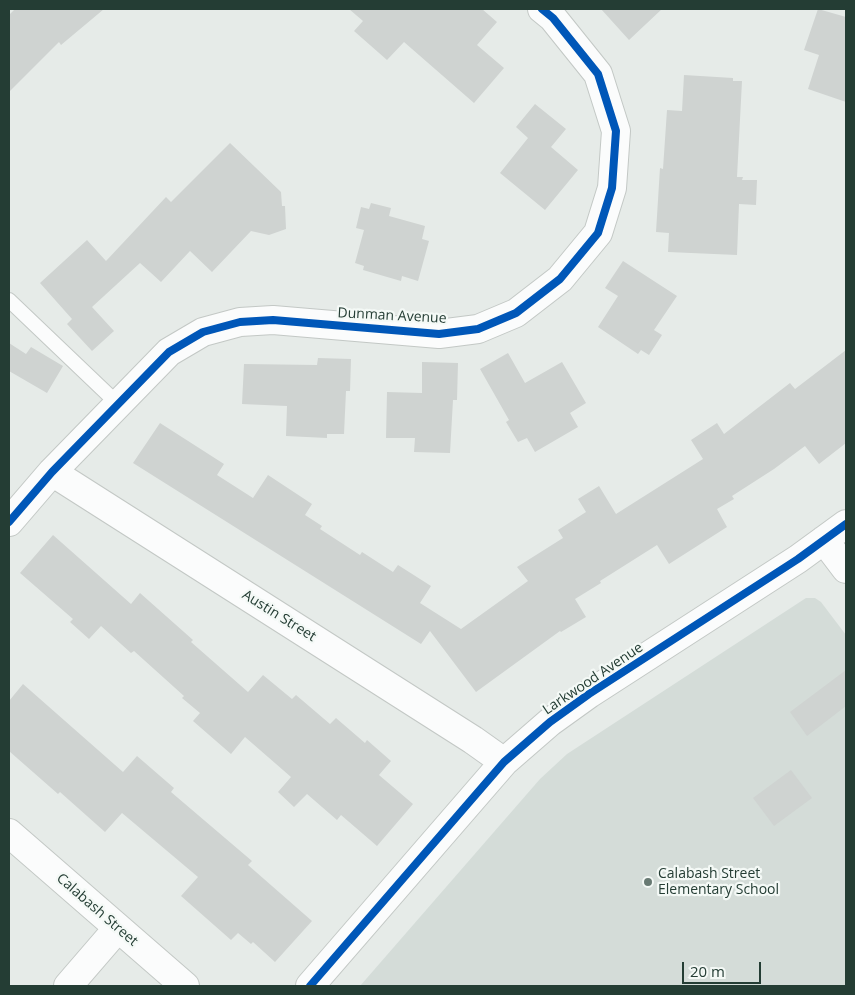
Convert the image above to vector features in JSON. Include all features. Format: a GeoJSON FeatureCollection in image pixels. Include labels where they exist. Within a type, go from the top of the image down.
{"type":"FeatureCollection","features":[{"type":"Feature","properties":{"kind":"street","name":"Dunman Avenue"},"geometry":{"type":"LineString","coordinates":[[9,522],[52,472],[169,352],[202,332],[240,322],[274,320],[439,334],[478,329],[516,313],[560,278],[598,232],[612,188],[616,131],[598,74],[553,18],[542,9]]}},
{"type":"Feature","properties":{"kind":"street","name":"Austin Street"},"geometry":{"type":"LineString","coordinates":[[52,472],[465,734],[504,762]]}},
{"type":"Feature","properties":{"kind":"street","name":"Larkwood Avenue"},"geometry":{"type":"LineString","coordinates":[[310,986],[504,762],[550,722],[589,694],[846,524]]}},
{"type":"Feature","properties":{"kind":"street"},"geometry":{"type":"LineString","coordinates":[[824,540],[846,569]]}},
{"type":"Feature","properties":{"kind":"street","name":"Calabash Street"},"geometry":{"type":"LineString","coordinates":[[9,833],[185,986]]}},
{"type":"Feature","properties":{"kind":"street"},"geometry":{"type":"LineString","coordinates":[[68,986],[118,928]]}},
{"type":"Feature","properties":{"kind":"lane"},"geometry":{"type":"LineString","coordinates":[[9,300],[118,404]]}},
{"type":"Feature","properties":{"kind":"shaded area","name":"Calabash Street Elementary School"},"geometry":{"type":"Polygon","coordinates":[[[806,598],[815,598],[821,602],[846,635],[846,986],[360,986],[540,779],[567,754],[806,598]]]}},
{"type":"Feature","properties":{"kind":"building"},"geometry":{"type":"Polygon","coordinates":[[[15,9],[104,9],[61,45],[59,42],[9,92],[9,15],[15,9]]]}},
{"type":"Feature","properties":{"kind":"building"},"geometry":{"type":"Polygon","coordinates":[[[349,9],[482,9],[497,22],[477,45],[504,68],[474,103],[404,42],[387,60],[354,31],[363,21],[349,9]]]}},
{"type":"Feature","properties":{"kind":"building"},"geometry":{"type":"Polygon","coordinates":[[[601,9],[662,9],[629,40],[601,9]]]}},
{"type":"Feature","properties":{"kind":"building"},"geometry":{"type":"Polygon","coordinates":[[[818,9],[846,17],[846,102],[808,89],[819,55],[804,50],[818,9]]]}},
{"type":"Feature","properties":{"kind":"building"},"geometry":{"type":"Polygon","coordinates":[[[684,75],[733,78],[733,81],[742,81],[737,177],[743,177],[742,180],[757,180],[756,205],[739,204],[737,255],[668,252],[669,233],[656,232],[660,168],[663,169],[667,110],[682,111],[684,75]]]}},
{"type":"Feature","properties":{"kind":"building"},"geometry":{"type":"Polygon","coordinates":[[[535,104],[566,129],[551,147],[578,170],[545,210],[500,173],[528,138],[516,127],[535,104]]]}},
{"type":"Feature","properties":{"kind":"building"},"geometry":{"type":"Polygon","coordinates":[[[230,143],[281,192],[282,206],[285,206],[286,229],[269,235],[251,231],[212,272],[190,251],[161,282],[140,263],[92,307],[114,331],[92,351],[67,324],[72,319],[40,283],[87,240],[106,261],[166,197],[171,202],[230,143]]]}},
{"type":"Feature","properties":{"kind":"building"},"geometry":{"type":"Polygon","coordinates":[[[371,203],[391,208],[389,216],[425,226],[422,239],[429,241],[418,281],[402,276],[401,281],[363,270],[364,266],[355,263],[364,230],[356,228],[361,207],[369,209],[371,203]]]}},
{"type":"Feature","properties":{"kind":"building"},"geometry":{"type":"Polygon","coordinates":[[[623,261],[677,296],[654,330],[662,335],[649,355],[641,350],[638,354],[598,327],[618,296],[605,288],[623,261]]]}},
{"type":"Feature","properties":{"kind":"building"},"geometry":{"type":"Polygon","coordinates":[[[9,343],[26,354],[31,347],[63,366],[47,393],[9,371],[9,343]]]}},
{"type":"Feature","properties":{"kind":"building"},"geometry":{"type":"Polygon","coordinates":[[[846,350],[846,443],[819,464],[805,446],[732,496],[734,499],[717,509],[727,527],[669,564],[657,545],[600,581],[601,583],[575,599],[586,617],[560,631],[476,692],[430,631],[421,644],[133,463],[160,423],[224,464],[217,475],[253,498],[268,475],[312,504],[305,515],[322,526],[320,529],[360,555],[362,552],[393,572],[398,565],[431,586],[420,603],[461,629],[528,581],[517,567],[563,538],[558,530],[586,512],[578,499],[599,486],[616,514],[703,459],[691,440],[717,423],[724,434],[790,383],[795,389],[846,350]]]}},
{"type":"Feature","properties":{"kind":"building"},"geometry":{"type":"Polygon","coordinates":[[[508,353],[525,383],[562,362],[586,403],[570,413],[578,427],[535,452],[527,438],[518,442],[506,422],[509,420],[480,369],[508,353]]]}},
{"type":"Feature","properties":{"kind":"building"},"geometry":{"type":"Polygon","coordinates":[[[318,358],[351,359],[350,391],[346,391],[344,434],[327,434],[327,438],[286,436],[287,406],[242,404],[244,364],[317,365],[318,358]]]}},
{"type":"Feature","properties":{"kind":"building"},"geometry":{"type":"Polygon","coordinates":[[[422,362],[458,363],[457,400],[453,400],[450,453],[414,452],[415,438],[386,438],[387,392],[422,393],[422,362]]]}},
{"type":"Feature","properties":{"kind":"building"},"geometry":{"type":"Polygon","coordinates":[[[53,535],[131,604],[140,593],[193,640],[191,642],[248,692],[263,675],[292,699],[296,695],[330,724],[336,718],[365,743],[367,740],[391,761],[379,775],[413,804],[377,846],[341,815],[337,820],[307,794],[294,807],[278,792],[291,777],[245,737],[231,754],[193,721],[200,713],[182,698],[184,696],[134,651],[131,653],[101,626],[89,639],[70,622],[73,619],[20,573],[53,535]]]}},
{"type":"Feature","properties":{"kind":"building"},"geometry":{"type":"Polygon","coordinates":[[[846,670],[846,706],[807,736],[790,712],[846,670]]]}},
{"type":"Feature","properties":{"kind":"building"},"geometry":{"type":"Polygon","coordinates":[[[23,684],[123,772],[137,756],[174,788],[171,792],[252,861],[248,865],[312,921],[275,962],[253,942],[251,944],[238,933],[231,940],[181,896],[198,877],[122,813],[105,832],[60,792],[58,794],[9,751],[9,701],[23,684]]]}},
{"type":"Feature","properties":{"kind":"building"},"geometry":{"type":"Polygon","coordinates":[[[791,770],[812,798],[774,826],[753,798],[791,770]]]}},
{"type":"Feature","properties":{"kind":"cycle path"},"geometry":{"type":"LineString","coordinates":[[9,522],[52,472],[169,352],[203,332],[240,322],[273,320],[439,334],[478,329],[516,313],[560,279],[598,233],[612,188],[616,131],[598,74],[553,18],[542,9]]}},
{"type":"Feature","properties":{"kind":"cycle path"},"geometry":{"type":"LineString","coordinates":[[310,986],[504,762],[550,722],[589,694],[798,559],[846,524]]}},
{"type":"Feature","properties":{"kind":"place","name":"Calabash Street Elementary School"},"geometry":{"type":"Point","coordinates":[648,882]}}]}
